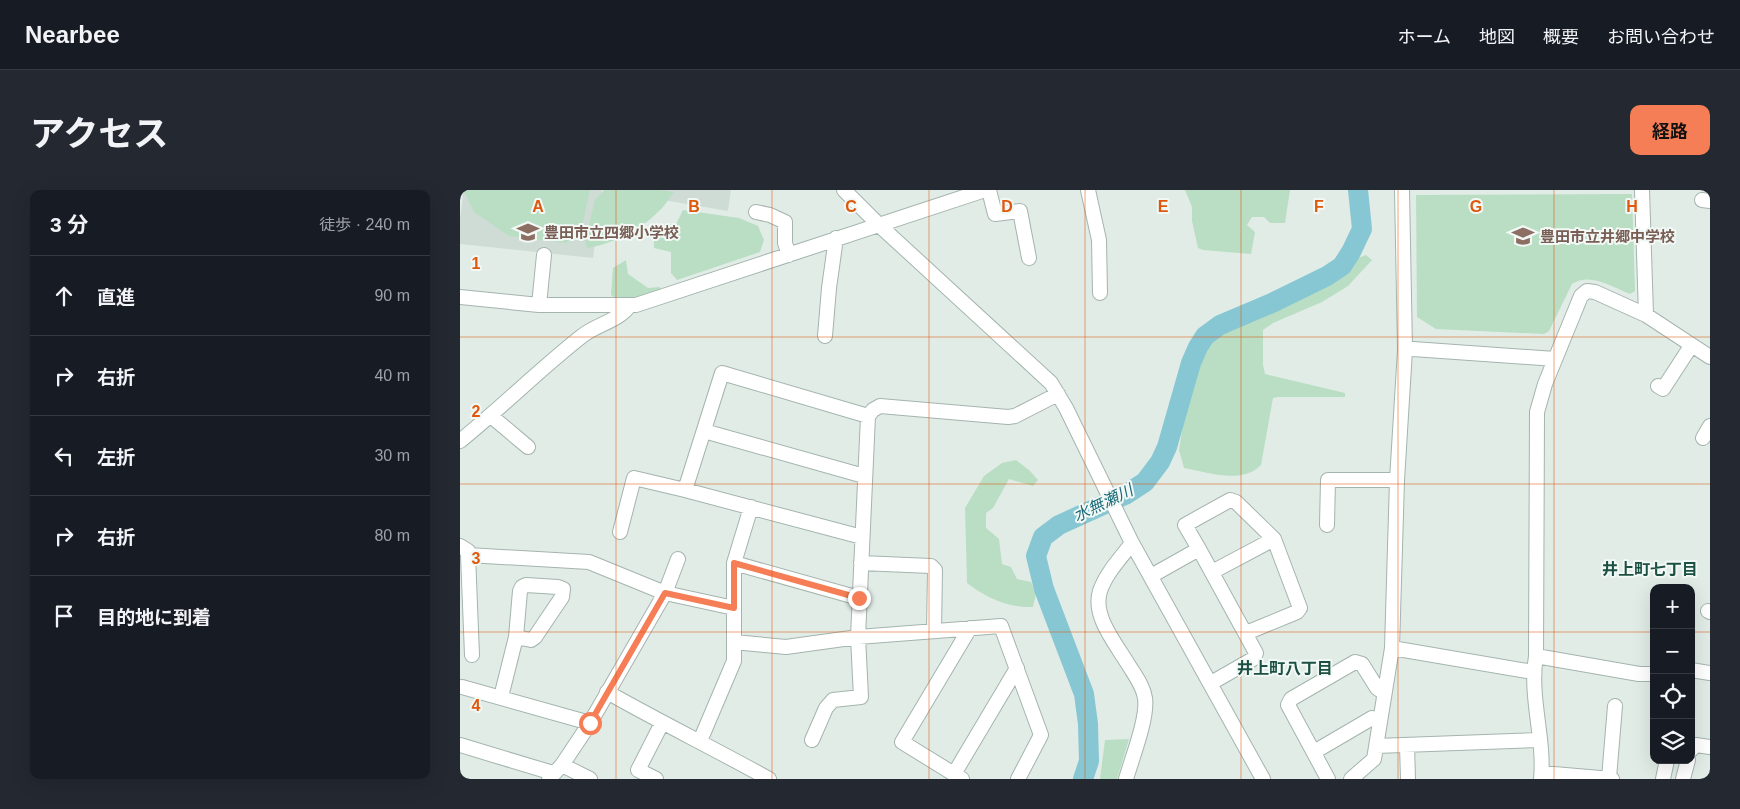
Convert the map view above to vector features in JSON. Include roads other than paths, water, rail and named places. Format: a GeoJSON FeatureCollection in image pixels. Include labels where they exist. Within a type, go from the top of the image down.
{"type":"FeatureCollection","features":[{"type":"Feature","properties":{"kind":"street"},"geometry":{"type":"LineString","coordinates":[[844,190],[933,275],[1044,375],[1058,394],[1132,543],[1211,682],[1263,779]]}},
{"type":"Feature","properties":{"kind":"street"},"geometry":{"type":"LineString","coordinates":[[460,297],[540,305],[640,304],[985,190]]}},
{"type":"Feature","properties":{"kind":"street"},"geometry":{"type":"LineString","coordinates":[[989,190],[995,214],[1020,211],[1029,258]]}},
{"type":"Feature","properties":{"kind":"street"},"geometry":{"type":"LineString","coordinates":[[1088,190],[1099,240],[1100,293]]}},
{"type":"Feature","properties":{"kind":"street"},"geometry":{"type":"LineString","coordinates":[[1351,779],[1374,759],[1392,648],[1397,480],[1405,350],[1402,190]]}},
{"type":"Feature","properties":{"kind":"street"},"geometry":{"type":"LineString","coordinates":[[1642,190],[1646,315]]}},
{"type":"Feature","properties":{"kind":"street"},"geometry":{"type":"LineString","coordinates":[[756,212],[770,215],[786,222],[785,243],[789,255]]}},
{"type":"Feature","properties":{"kind":"street"},"geometry":{"type":"LineString","coordinates":[[825,336],[836,238]]}},
{"type":"Feature","properties":{"kind":"street"},"geometry":{"type":"LineString","coordinates":[[540,305],[544,255]]}},
{"type":"Feature","properties":{"kind":"street"},"geometry":{"type":"LineString","coordinates":[[1614,706],[1611,779],[1542,776],[1533,672],[1536,656],[1535,504],[1537,412],[1541,395],[1581,296],[1588,291],[1595,292],[1646,315],[1710,357]]}},
{"type":"Feature","properties":{"kind":"street"},"geometry":{"type":"LineString","coordinates":[[460,441],[583,335],[619,316],[630,305]]}},
{"type":"Feature","properties":{"kind":"street"},"geometry":{"type":"LineString","coordinates":[[1658,386],[1663,389],[1692,346]]}},
{"type":"Feature","properties":{"kind":"street"},"geometry":{"type":"LineString","coordinates":[[1405,350],[1555,359]]}},
{"type":"Feature","properties":{"kind":"street"},"geometry":{"type":"LineString","coordinates":[[685,490],[722,373],[868,416]]}},
{"type":"Feature","properties":{"kind":"street"},"geometry":{"type":"LineString","coordinates":[[812,740],[826,708],[833,700],[861,697],[858,638],[868,416],[880,406],[1008,417],[1015,416],[1058,394]]}},
{"type":"Feature","properties":{"kind":"street"},"geometry":{"type":"LineString","coordinates":[[491,416],[528,447]]}},
{"type":"Feature","properties":{"kind":"street"},"geometry":{"type":"LineString","coordinates":[[704,432],[864,476]]}},
{"type":"Feature","properties":{"kind":"street"},"geometry":{"type":"LineString","coordinates":[[620,532],[634,478],[862,537]]}},
{"type":"Feature","properties":{"kind":"street"},"geometry":{"type":"LineString","coordinates":[[1327,526],[1328,480],[1397,480]]}},
{"type":"Feature","properties":{"kind":"street"},"geometry":{"type":"LineString","coordinates":[[1211,682],[1253,659],[1256,653],[1185,526],[1230,500],[1236,502],[1274,540],[1300,608],[1297,612],[1246,633]]}},
{"type":"Feature","properties":{"kind":"street"},"geometry":{"type":"LineString","coordinates":[[700,740],[734,661],[734,563],[751,508]]}},
{"type":"Feature","properties":{"kind":"street"},"geometry":{"type":"LineString","coordinates":[[1212,572],[1274,540]]}},
{"type":"Feature","properties":{"kind":"street"},"geometry":{"type":"LineString","coordinates":[[1126,779],[1145,712],[1145,697],[1138,681],[1107,629],[1100,612],[1100,592],[1132,543]]}},
{"type":"Feature","properties":{"kind":"street"},"geometry":{"type":"LineString","coordinates":[[1151,576],[1199,549]]}},
{"type":"Feature","properties":{"kind":"street"},"geometry":{"type":"LineString","coordinates":[[472,655],[464,551],[589,562],[665,593],[734,608]]}},
{"type":"Feature","properties":{"kind":"street"},"geometry":{"type":"LineString","coordinates":[[555,772],[590,723],[665,593],[678,559]]}},
{"type":"Feature","properties":{"kind":"street"},"geometry":{"type":"LineString","coordinates":[[734,563],[859,598]]}},
{"type":"Feature","properties":{"kind":"street"},"geometry":{"type":"LineString","coordinates":[[861,563],[931,566],[935,570],[934,630]]}},
{"type":"Feature","properties":{"kind":"street"},"geometry":{"type":"LineString","coordinates":[[734,642],[786,647],[934,630],[1000,626],[1041,735],[1018,779]]}},
{"type":"Feature","properties":{"kind":"street"},"geometry":{"type":"LineString","coordinates":[[970,628],[902,742],[958,776],[1017,668]]}},
{"type":"Feature","properties":{"kind":"street"},"geometry":{"type":"LineString","coordinates":[[501,697],[516,637]]}},
{"type":"Feature","properties":{"kind":"street"},"geometry":{"type":"LineString","coordinates":[[1392,648],[1533,672]]}},
{"type":"Feature","properties":{"kind":"street"},"geometry":{"type":"LineString","coordinates":[[1536,656],[1640,674],[1650,674]]}},
{"type":"Feature","properties":{"kind":"street"},"geometry":{"type":"LineString","coordinates":[[1328,779],[1288,705],[1291,700],[1355,662],[1362,664],[1377,688],[1384,693]]}},
{"type":"Feature","properties":{"kind":"street"},"geometry":{"type":"LineString","coordinates":[[1695,671],[1710,673]]}},
{"type":"Feature","properties":{"kind":"street"},"geometry":{"type":"LineString","coordinates":[[461,689],[501,697],[590,723]]}},
{"type":"Feature","properties":{"kind":"street"},"geometry":{"type":"LineString","coordinates":[[607,692],[662,723],[700,740],[768,779]]}},
{"type":"Feature","properties":{"kind":"street"},"geometry":{"type":"LineString","coordinates":[[1314,752],[1372,718],[1380,720]]}},
{"type":"Feature","properties":{"kind":"street"},"geometry":{"type":"LineString","coordinates":[[656,779],[638,770],[662,723]]}},
{"type":"Feature","properties":{"kind":"street"},"geometry":{"type":"LineString","coordinates":[[1376,746],[1540,740]]}},
{"type":"Feature","properties":{"kind":"street"},"geometry":{"type":"LineString","coordinates":[[460,745],[555,772],[590,779]]}},
{"type":"Feature","properties":{"kind":"street"},"geometry":{"type":"LineString","coordinates":[[1407,745],[1408,779]]}},
{"type":"Feature","properties":{"kind":"street"},"geometry":{"type":"LineString","coordinates":[[1695,746],[1710,747]]}},
{"type":"Feature","properties":{"kind":"street"},"geometry":{"type":"LineString","coordinates":[[1663,779],[1666,764]]}},
{"type":"Feature","properties":{"kind":"street"},"geometry":{"type":"LineString","coordinates":[[1683,779],[1687,764]]}},
{"type":"Feature","properties":{"kind":"waterway","name":"水無瀬川"},"geometry":{"type":"LineString","coordinates":[[1083,779],[1089,761],[1088,724],[1084,694],[1044,589],[1036,556],[1043,537],[1059,525],[1125,495],[1145,482],[1160,462],[1167,447],[1191,363],[1205,336],[1220,325],[1272,303],[1327,276],[1342,266],[1362,229],[1358,190]]}},
{"type":"Feature","properties":{"kind":"place","name":"豊田市立四郷小学校"},"geometry":{"type":"Point","coordinates":[528,232]}},
{"type":"Feature","properties":{"kind":"place","name":"豊田市立井郷中学校"},"geometry":{"type":"Point","coordinates":[1523,236]}},
{"type":"Feature","properties":{"kind":"district","name":"井上町七丁目"},"geometry":{"type":"Point","coordinates":[1650,569]}},
{"type":"Feature","properties":{"kind":"district","name":"井上町八丁目"},"geometry":{"type":"Point","coordinates":[1285,668]}}]}
